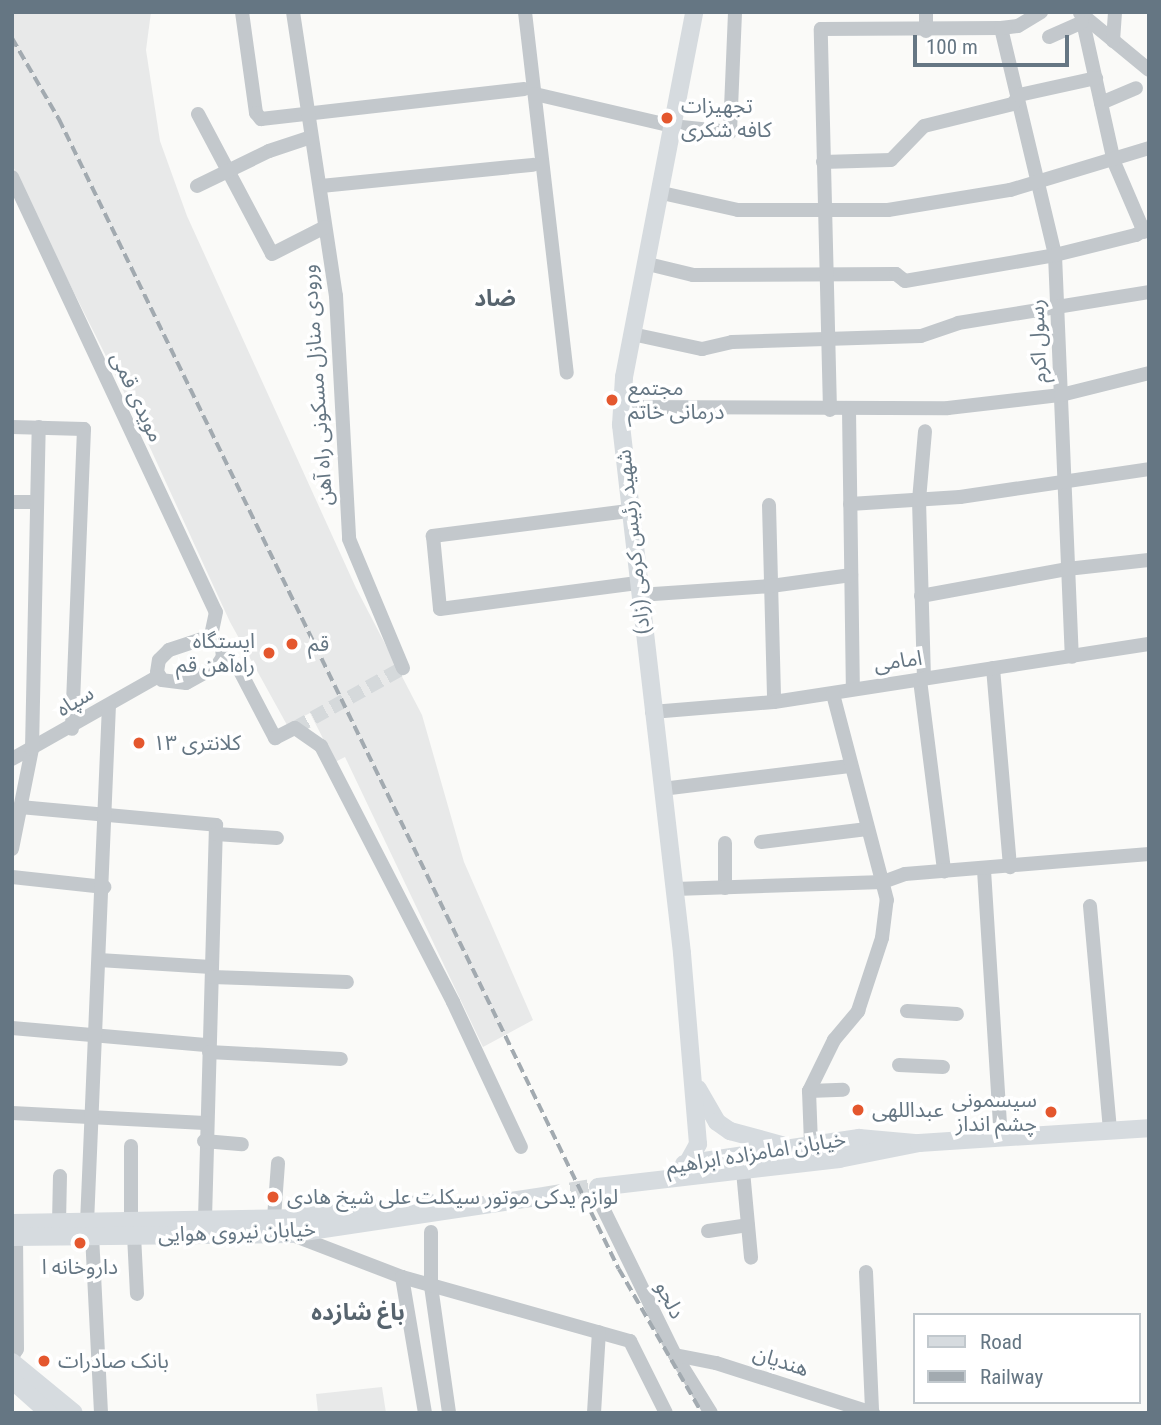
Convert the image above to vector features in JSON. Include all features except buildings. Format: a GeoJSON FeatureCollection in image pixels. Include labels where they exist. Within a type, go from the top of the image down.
{"type":"FeatureCollection","features":[{"type":"Feature","properties":{"kind":"main road","name":"شهید رئیس کرمی (زاد)"},"geometry":{"type":"LineString","coordinates":[[687,1164],[698,1144],[675,889],[628,511],[622,407],[632,334],[662,193],[694,12]]}},
{"type":"Feature","properties":{"kind":"main road"},"geometry":{"type":"LineString","coordinates":[[692,1076],[704,1105],[724,1126],[744,1138],[842,1146],[844,1154],[839,1159]]}},
{"type":"Feature","properties":{"kind":"main road","name":"خیابان امامزاده ابراهیم"},"geometry":{"type":"LineString","coordinates":[[597,1189],[839,1159],[919,1143],[1149,1128]]}},
{"type":"Feature","properties":{"kind":"main road","name":"خیابان امامزاده ابراهیم"},"geometry":{"type":"LineString","coordinates":[[597,1189],[687,1164],[812,1144],[890,1138],[919,1143]]}},
{"type":"Feature","properties":{"kind":"main road","name":"خیابان نیروی هوایی"},"geometry":{"type":"LineString","coordinates":[[13,1233],[133,1229],[290,1234],[543,1191],[274,1218],[205,1220],[133,1229]]}},
{"type":"Feature","properties":{"kind":"main road","name":"خیابان نیروی هوایی"},"geometry":{"type":"LineString","coordinates":[[13,1233],[59,1223],[89,1229]]}},
{"type":"Feature","properties":{"kind":"main road"},"geometry":{"type":"LineString","coordinates":[[12,1359],[74,1413]]}},
{"type":"Feature","properties":{"kind":"main road"},"geometry":{"type":"LineString","coordinates":[[12,1380],[49,1413]]}},
{"type":"Feature","properties":{"kind":"street"},"geometry":{"type":"LineString","coordinates":[[242,12],[258,117],[530,92],[672,126],[730,132],[735,12]]}},
{"type":"Feature","properties":{"kind":"street","name":"ورودی منازل مسکونی راه آهن"},"geometry":{"type":"LineString","coordinates":[[293,12],[336,296],[349,539],[361,576],[403,665]]}},
{"type":"Feature","properties":{"kind":"street"},"geometry":{"type":"LineString","coordinates":[[525,12],[530,92],[566,373]]}},
{"type":"Feature","properties":{"kind":"street"},"geometry":{"type":"LineString","coordinates":[[926,12],[926,31]]}},
{"type":"Feature","properties":{"kind":"street"},"geometry":{"type":"LineString","coordinates":[[830,410],[821,29],[1001,29],[1018,26],[1041,12]]}},
{"type":"Feature","properties":{"kind":"street"},"geometry":{"type":"LineString","coordinates":[[1112,41],[1115,12]]}},
{"type":"Feature","properties":{"kind":"street"},"geometry":{"type":"LineString","coordinates":[[1081,16],[1149,70]]}},
{"type":"Feature","properties":{"kind":"street"},"geometry":{"type":"LineString","coordinates":[[1049,37],[1081,16]]}},
{"type":"Feature","properties":{"kind":"street"},"geometry":{"type":"LineString","coordinates":[[648,264],[693,275],[896,274],[905,281],[1055,255],[1146,230],[1114,162],[1081,16]]}},
{"type":"Feature","properties":{"kind":"street","name":"رسول اکرم"},"geometry":{"type":"LineString","coordinates":[[1001,29],[1055,255],[1072,657]]}},
{"type":"Feature","properties":{"kind":"street"},"geometry":{"type":"LineString","coordinates":[[823,162],[891,160],[924,126],[1013,104],[1016,98],[1096,78]]}},
{"type":"Feature","properties":{"kind":"street"},"geometry":{"type":"LineString","coordinates":[[1101,103],[1136,88]]}},
{"type":"Feature","properties":{"kind":"street"},"geometry":{"type":"LineString","coordinates":[[198,114],[272,254],[325,228]]}},
{"type":"Feature","properties":{"kind":"street"},"geometry":{"type":"LineString","coordinates":[[197,186],[269,151],[311,137]]}},
{"type":"Feature","properties":{"kind":"street"},"geometry":{"type":"LineString","coordinates":[[662,193],[738,210],[824,206],[888,210],[1037,183],[1114,162],[1149,148]]}},
{"type":"Feature","properties":{"kind":"street"},"geometry":{"type":"LineString","coordinates":[[321,186],[533,165]]}},
{"type":"Feature","properties":{"kind":"street","name":"مویدی قمی"},"geometry":{"type":"LineString","coordinates":[[12,177],[216,612],[211,636]]}},
{"type":"Feature","properties":{"kind":"street"},"geometry":{"type":"LineString","coordinates":[[632,334],[702,349],[732,342],[921,336],[958,323],[1149,292]]}},
{"type":"Feature","properties":{"kind":"street"},"geometry":{"type":"LineString","coordinates":[[622,407],[830,410],[948,408],[1061,395],[1149,373]]}},
{"type":"Feature","properties":{"kind":"street"},"geometry":{"type":"LineString","coordinates":[[849,410],[853,689]]}},
{"type":"Feature","properties":{"kind":"street"},"geometry":{"type":"LineString","coordinates":[[12,849],[32,749],[35,502],[39,427]]}},
{"type":"Feature","properties":{"kind":"street"},"geometry":{"type":"LineString","coordinates":[[12,428],[85,429],[72,729]]}},
{"type":"Feature","properties":{"kind":"street"},"geometry":{"type":"LineString","coordinates":[[925,431],[919,500],[922,679],[944,871]]}},
{"type":"Feature","properties":{"kind":"street"},"geometry":{"type":"LineString","coordinates":[[850,504],[919,500],[1065,484],[1149,469]]}},
{"type":"Feature","properties":{"kind":"street"},"geometry":{"type":"LineString","coordinates":[[12,502],[35,502]]}},
{"type":"Feature","properties":{"kind":"street"},"geometry":{"type":"LineString","coordinates":[[769,505],[774,702]]}},
{"type":"Feature","properties":{"kind":"street"},"geometry":{"type":"LineString","coordinates":[[628,511],[433,536],[440,609],[638,589],[771,586],[851,575]]}},
{"type":"Feature","properties":{"kind":"street"},"geometry":{"type":"LineString","coordinates":[[922,596],[1067,569],[1149,560]]}},
{"type":"Feature","properties":{"kind":"street"},"geometry":{"type":"LineString","coordinates":[[223,657],[216,666],[186,683],[173,684],[159,676],[159,660],[169,650],[211,636],[222,648],[223,657],[240,671],[275,738],[295,728],[321,746],[521,1147]]}},
{"type":"Feature","properties":{"kind":"street","name":"امامی"},"geometry":{"type":"LineString","coordinates":[[652,712],[774,702],[833,694],[1149,644]]}},
{"type":"Feature","properties":{"kind":"street"},"geometry":{"type":"LineString","coordinates":[[993,668],[1010,867]]}},
{"type":"Feature","properties":{"kind":"street","name":"سپاه"},"geometry":{"type":"LineString","coordinates":[[12,759],[72,729],[159,676]]}},
{"type":"Feature","properties":{"kind":"street"},"geometry":{"type":"LineString","coordinates":[[812,1144],[809,1091],[865,993],[882,938],[887,900],[833,694]]}},
{"type":"Feature","properties":{"kind":"street"},"geometry":{"type":"LineString","coordinates":[[101,1413],[89,1229],[107,816],[109,705]]}},
{"type":"Feature","properties":{"kind":"street"},"geometry":{"type":"LineString","coordinates":[[663,789],[850,766]]}},
{"type":"Feature","properties":{"kind":"street"},"geometry":{"type":"LineString","coordinates":[[20,807],[215,823],[212,972],[204,1141],[205,1220]]}},
{"type":"Feature","properties":{"kind":"street"},"geometry":{"type":"LineString","coordinates":[[761,842],[867,829]]}},
{"type":"Feature","properties":{"kind":"street"},"geometry":{"type":"LineString","coordinates":[[216,834],[277,838]]}},
{"type":"Feature","properties":{"kind":"street"},"geometry":{"type":"LineString","coordinates":[[724,843],[725,888]]}},
{"type":"Feature","properties":{"kind":"street"},"geometry":{"type":"LineString","coordinates":[[675,889],[883,882],[944,871],[984,870],[1149,854]]}},
{"type":"Feature","properties":{"kind":"street"},"geometry":{"type":"LineString","coordinates":[[984,870],[1001,1137]]}},
{"type":"Feature","properties":{"kind":"street"},"geometry":{"type":"LineString","coordinates":[[12,877],[104,887]]}},
{"type":"Feature","properties":{"kind":"street"},"geometry":{"type":"LineString","coordinates":[[1090,906],[1110,1130]]}},
{"type":"Feature","properties":{"kind":"street"},"geometry":{"type":"LineString","coordinates":[[99,960],[347,982]]}},
{"type":"Feature","properties":{"kind":"street"},"geometry":{"type":"LineString","coordinates":[[907,1011],[957,1014]]}},
{"type":"Feature","properties":{"kind":"street"},"geometry":{"type":"LineString","coordinates":[[12,1028],[209,1049],[341,1059]]}},
{"type":"Feature","properties":{"kind":"street"},"geometry":{"type":"LineString","coordinates":[[900,1065],[943,1067]]}},
{"type":"Feature","properties":{"kind":"street"},"geometry":{"type":"LineString","coordinates":[[809,1091],[843,1090]]}},
{"type":"Feature","properties":{"kind":"street"},"geometry":{"type":"LineString","coordinates":[[12,1113],[205,1123]]}},
{"type":"Feature","properties":{"kind":"street"},"geometry":{"type":"LineString","coordinates":[[204,1141],[242,1144]]}},
{"type":"Feature","properties":{"kind":"street"},"geometry":{"type":"LineString","coordinates":[[131,1146],[137,1294]]}},
{"type":"Feature","properties":{"kind":"street"},"geometry":{"type":"LineString","coordinates":[[274,1218],[278,1163]]}},
{"type":"Feature","properties":{"kind":"street"},"geometry":{"type":"LineString","coordinates":[[743,1171],[751,1258]]}},
{"type":"Feature","properties":{"kind":"street"},"geometry":{"type":"LineString","coordinates":[[59,1223],[60,1176]]}},
{"type":"Feature","properties":{"kind":"street","name":"دلجو"},"geometry":{"type":"LineString","coordinates":[[597,1189],[675,1355],[711,1413]]}},
{"type":"Feature","properties":{"kind":"street"},"geometry":{"type":"LineString","coordinates":[[708,1230],[748,1225]]}},
{"type":"Feature","properties":{"kind":"street"},"geometry":{"type":"LineString","coordinates":[[431,1232],[431,1286],[449,1413]]}},
{"type":"Feature","properties":{"kind":"street"},"geometry":{"type":"LineString","coordinates":[[12,1359],[17,1349],[13,1233]]}},
{"type":"Feature","properties":{"kind":"street"},"geometry":{"type":"LineString","coordinates":[[290,1234],[402,1277],[629,1341],[666,1413]]}},
{"type":"Feature","properties":{"kind":"street"},"geometry":{"type":"LineString","coordinates":[[866,1272],[872,1413]]}},
{"type":"Feature","properties":{"kind":"street"},"geometry":{"type":"LineString","coordinates":[[402,1277],[425,1413]]}},
{"type":"Feature","properties":{"kind":"street"},"geometry":{"type":"LineString","coordinates":[[594,1413],[599,1332]]}},
{"type":"Feature","properties":{"kind":"street","name":"هندیان"},"geometry":{"type":"LineString","coordinates":[[675,1355],[716,1363],[872,1413]]}},
{"type":"Feature","properties":{"kind":"shaded area","name":"ایستگاه راه‌آهن قم"},"geometry":{"type":"Polygon","coordinates":[[[12,12],[151,12],[146,50],[160,141],[187,216],[356,588],[422,715],[464,862],[533,1020],[483,1047],[345,757],[335,762],[310,713],[287,725],[230,622],[130,404],[34,213],[12,164],[12,12]]]}},
{"type":"Feature","properties":{"kind":"shaded area"},"geometry":{"type":"Polygon","coordinates":[[[382,1387],[386,1413],[318,1413],[316,1394],[382,1387]]]}},
{"type":"Feature","properties":{"kind":"tunnel"},"geometry":{"type":"LineString","coordinates":[[295,728],[403,668]]}},
{"type":"Feature","properties":{"kind":"tunnel"},"geometry":{"type":"LineString","coordinates":[[544,1196],[598,1187]]}},
{"type":"Feature","properties":{"kind":"railway"},"geometry":{"type":"LineString","coordinates":[[12,38],[59,119],[619,1269],[702,1413]]}},
{"type":"Feature","properties":{"kind":"place","name":"تجهیزات کافه شکری"},"geometry":{"type":"Point","coordinates":[667,118]}},
{"type":"Feature","properties":{"kind":"place","name":"مجتمع درمانی خاتم"},"geometry":{"type":"Point","coordinates":[612,400]}},
{"type":"Feature","properties":{"kind":"place","name":"قم"},"geometry":{"type":"Point","coordinates":[292,644]}},
{"type":"Feature","properties":{"kind":"place","name":"ایستگاه راه‌آهن قم"},"geometry":{"type":"Point","coordinates":[269,653]}},
{"type":"Feature","properties":{"kind":"place","name":"کلانتری ۱۳"},"geometry":{"type":"Point","coordinates":[139,743]}},
{"type":"Feature","properties":{"kind":"place","name":"عبداللهی"},"geometry":{"type":"Point","coordinates":[858,1110]}},
{"type":"Feature","properties":{"kind":"place","name":"سیسمونی چشم انداز"},"geometry":{"type":"Point","coordinates":[1051,1112]}},
{"type":"Feature","properties":{"kind":"place","name":"لوازم یدکی موتور سیکلت علی شیخ هادی"},"geometry":{"type":"Point","coordinates":[273,1197]}},
{"type":"Feature","properties":{"kind":"place","name":"داروخانه ا"},"geometry":{"type":"Point","coordinates":[80,1243]}},
{"type":"Feature","properties":{"kind":"place","name":"بانک صادرات"},"geometry":{"type":"Point","coordinates":[44,1361]}},
{"type":"Feature","properties":{"kind":"district","name":"ضاد"},"geometry":{"type":"Point","coordinates":[495,299]}},
{"type":"Feature","properties":{"kind":"district","name":"باغ شازده"},"geometry":{"type":"Point","coordinates":[358,1313]}}]}
